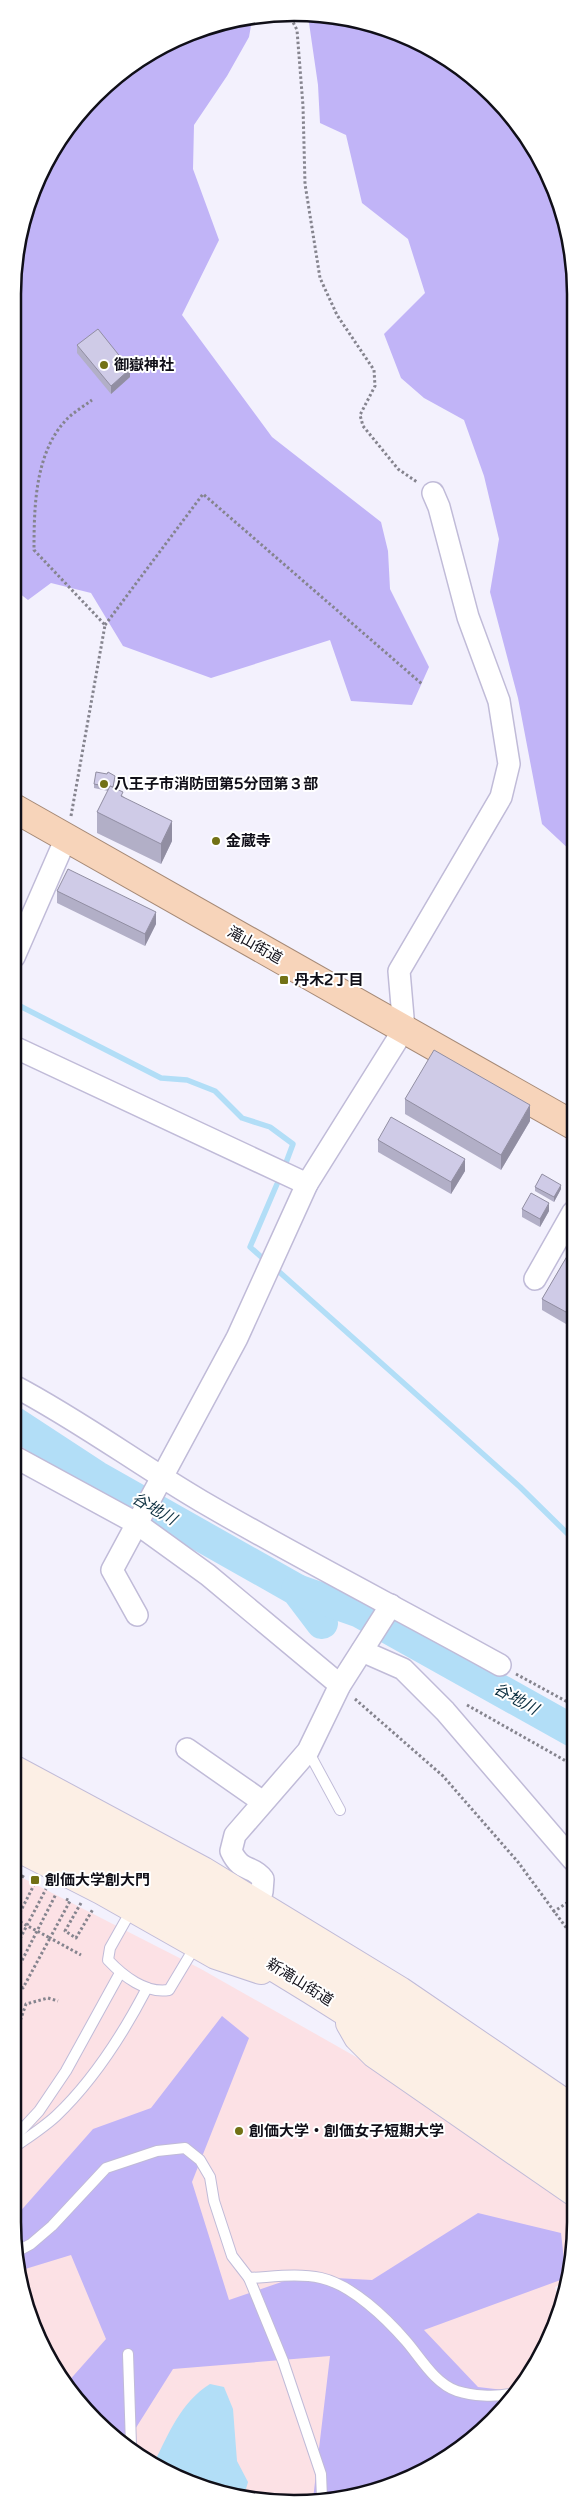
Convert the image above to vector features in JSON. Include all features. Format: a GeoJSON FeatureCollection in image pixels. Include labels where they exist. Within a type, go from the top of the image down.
{"type":"FeatureCollection","features":[{"type":"Feature","properties":{"kind":"highway","name":"滝山街道"},"geometry":{"type":"LineString","coordinates":[[21,812],[567,1122]]}},
{"type":"Feature","properties":{"kind":"main road"},"geometry":{"type":"LineString","coordinates":[[21,1773],[203,1871],[400,1991],[567,2105]]}},
{"type":"Feature","properties":{"kind":"main road","name":"新滝山街道"},"geometry":{"type":"LineString","coordinates":[[21,1797],[83,1829],[248,1923],[500,2084],[567,2131]]}},
{"type":"Feature","properties":{"kind":"main road","name":"新滝山街道"},"geometry":{"type":"LineString","coordinates":[[21,1824],[180,1910],[245,1948],[503,2115],[567,2162]]}},
{"type":"Feature","properties":{"kind":"main road"},"geometry":{"type":"LineString","coordinates":[[21,1848],[133,1908],[216,1956],[298,1982]]}},
{"type":"Feature","properties":{"kind":"main road"},"geometry":{"type":"LineString","coordinates":[[340,2008],[358,2037],[375,2054],[567,2188]]}},
{"type":"Feature","properties":{"kind":"street"},"geometry":{"type":"LineString","coordinates":[[137,1615],[112,1570],[237,1338],[308,1184],[404,1029],[399,971],[501,797],[509,764],[499,701],[468,617],[439,507],[433,493]]}},
{"type":"Feature","properties":{"kind":"street"},"geometry":{"type":"LineString","coordinates":[[21,941],[66,838]]}},
{"type":"Feature","properties":{"kind":"street"},"geometry":{"type":"LineString","coordinates":[[21,1050],[308,1184]]}},
{"type":"Feature","properties":{"kind":"street"},"geometry":{"type":"LineString","coordinates":[[535,1278],[567,1222]]}},
{"type":"Feature","properties":{"kind":"street"},"geometry":{"type":"LineString","coordinates":[[21,1390],[84,1426],[160,1482],[389,1607],[500,1665]]}},
{"type":"Feature","properties":{"kind":"street"},"geometry":{"type":"LineString","coordinates":[[21,1460],[138,1521],[208,1575],[340,1685]]}},
{"type":"Feature","properties":{"kind":"street"},"geometry":{"type":"LineString","coordinates":[[254,1902],[262,1892],[263,1879],[258,1872],[245,1869],[237,1863],[231,1851],[235,1835],[308,1751],[340,1685],[389,1607]]}},
{"type":"Feature","properties":{"kind":"street"},"geometry":{"type":"LineString","coordinates":[[365,1646],[403,1670],[445,1710],[567,1853]]}},
{"type":"Feature","properties":{"kind":"street"},"geometry":{"type":"LineString","coordinates":[[187,1749],[263,1802]]}},
{"type":"Feature","properties":{"kind":"lane"},"geometry":{"type":"LineString","coordinates":[[308,1751],[340,1810]]}},
{"type":"Feature","properties":{"kind":"lane"},"geometry":{"type":"LineString","coordinates":[[133,1908],[110,1948],[108,1960],[120,1973],[158,1992],[169,1990],[197,1945]]}},
{"type":"Feature","properties":{"kind":"lane"},"geometry":{"type":"LineString","coordinates":[[21,2131],[39,2111],[66,2071],[120,1973]]}},
{"type":"Feature","properties":{"kind":"lane"},"geometry":{"type":"LineString","coordinates":[[21,2142],[55,2116],[82,2086],[111,2050],[147,1988]]}},
{"type":"Feature","properties":{"kind":"lane"},"geometry":{"type":"LineString","coordinates":[[23,2248],[52,2226],[106,2168],[157,2151],[186,2148],[200,2160],[210,2177],[214,2201],[232,2256],[249,2278],[283,2361],[321,2474],[322,2493]]}},
{"type":"Feature","properties":{"kind":"lane"},"geometry":{"type":"LineString","coordinates":[[249,2278],[299,2276],[322,2278],[367,2303],[406,2341],[438,2378],[456,2391],[496,2397],[504,2395]]}},
{"type":"Feature","properties":{"kind":"lane"},"geometry":{"type":"LineString","coordinates":[[128,2354],[131,2440]]}},
{"type":"Feature","properties":{"kind":"path"},"geometry":{"type":"LineString","coordinates":[[292,21],[297,30],[299,47],[305,184],[320,278],[337,315],[374,370],[375,386],[360,415],[363,426],[398,469],[433,493]]}},
{"type":"Feature","properties":{"kind":"path"},"geometry":{"type":"LineString","coordinates":[[92,400],[67,419],[48,447],[38,479],[34,514],[34,550],[105,625]]}},
{"type":"Feature","properties":{"kind":"path"},"geometry":{"type":"LineString","coordinates":[[66,838],[92,709],[105,625],[204,494],[422,684]]}},
{"type":"Feature","properties":{"kind":"path"},"geometry":{"type":"LineString","coordinates":[[500,1665],[567,1702]]}},
{"type":"Feature","properties":{"kind":"path"},"geometry":{"type":"LineString","coordinates":[[340,1685],[442,1776],[518,1862],[567,1930]]}},
{"type":"Feature","properties":{"kind":"path"},"geometry":{"type":"LineString","coordinates":[[461,1702],[567,1762]]}},
{"type":"Feature","properties":{"kind":"path"},"geometry":{"type":"LineString","coordinates":[[21,1878],[22,1876],[70,1901],[23,1988],[21,1987]]}},
{"type":"Feature","properties":{"kind":"path"},"geometry":{"type":"LineString","coordinates":[[21,1908],[35,1883]]}},
{"type":"Feature","properties":{"kind":"path"},"geometry":{"type":"LineString","coordinates":[[21,1937],[46,1889]]}},
{"type":"Feature","properties":{"kind":"path"},"geometry":{"type":"LineString","coordinates":[[21,1962],[56,1894]]}},
{"type":"Feature","properties":{"kind":"path"},"geometry":{"type":"LineString","coordinates":[[83,1900],[65,1931],[76,1938],[94,1908]]}},
{"type":"Feature","properties":{"kind":"path"},"geometry":{"type":"LineString","coordinates":[[553,1912],[567,1903]]}},
{"type":"Feature","properties":{"kind":"path"},"geometry":{"type":"LineString","coordinates":[[21,1922],[81,1955]]}},
{"type":"Feature","properties":{"kind":"path"},"geometry":{"type":"LineString","coordinates":[[21,2018],[26,2004],[48,1998],[58,2001]]}},
{"type":"Feature","properties":{"kind":"shaded area"},"geometry":{"type":"Polygon","coordinates":[[[309,22],[347,26],[382,36],[415,49],[446,67],[474,89],[499,114],[521,142],[539,173],[552,206],[562,241],[567,294],[567,847],[542,824],[518,698],[490,592],[499,539],[484,476],[464,420],[424,398],[401,378],[384,334],[425,293],[408,239],[362,203],[346,135],[320,123],[318,85],[309,22]]]}},
{"type":"Feature","properties":{"kind":"shaded area"},"geometry":{"type":"Polygon","coordinates":[[[251,25],[249,37],[227,76],[194,125],[193,169],[219,240],[182,315],[272,437],[381,522],[388,551],[390,589],[429,667],[412,705],[351,701],[330,640],[211,678],[123,646],[91,593],[51,583],[28,600],[21,595],[21,294],[26,241],[42,190],[49,173],[67,142],[89,114],[114,89],[142,67],[173,49],[206,36],[251,25]]]}},
{"type":"Feature","properties":{"kind":"shaded area","name":"創価大学・創価女子短期大学"},"geometry":{"type":"Polygon","coordinates":[[[21,1877],[201,1969],[358,2058],[567,2200],[566,2240],[562,2275],[559,2285],[555,2287],[557,2293],[539,2343],[521,2374],[499,2402],[474,2427],[446,2449],[415,2467],[398,2474],[347,2490],[312,2494],[276,2494],[241,2490],[206,2480],[173,2467],[142,2449],[101,2415],[67,2374],[49,2343],[36,2310],[26,2275],[21,2222],[21,1877]]]}},
{"type":"Feature","properties":{"kind":"shaded area"},"geometry":{"type":"Polygon","coordinates":[[[222,2016],[249,2038],[192,2182],[229,2300],[299,2276],[372,2280],[478,2213],[561,2233],[564,2259],[561,2280],[424,2330],[478,2387],[508,2390],[499,2402],[474,2427],[446,2449],[415,2467],[382,2480],[347,2490],[314,2494],[330,2356],[173,2369],[129,2439],[114,2427],[89,2402],[71,2379],[106,2339],[71,2255],[25,2269],[21,2210],[93,2129],[151,2108],[222,2016]]]}},
{"type":"Feature","properties":{"kind":"water"},"geometry":{"type":"Polygon","coordinates":[[[210,2384],[224,2387],[233,2409],[237,2461],[248,2482],[244,2490],[190,2474],[157,2457],[183,2409],[200,2391],[210,2384]]]}},
{"type":"Feature","properties":{"kind":"building","name":"御嶽神社"},"geometry":{"type":"Polygon","coordinates":[[[98,329],[130,369],[111,386],[77,345],[98,329]]]}},
{"type":"Feature","properties":{"kind":"building","name":"八王子市消防団第5分団第３部"},"geometry":{"type":"Polygon","coordinates":[[[96,772],[107,774],[108,772],[115,776],[113,787],[94,784],[96,772]]]}},
{"type":"Feature","properties":{"kind":"building"},"geometry":{"type":"Polygon","coordinates":[[[110,786],[123,792],[121,796],[172,821],[161,844],[97,812],[110,786]]]}},
{"type":"Feature","properties":{"kind":"building"},"geometry":{"type":"Polygon","coordinates":[[[68,869],[156,912],[145,934],[57,891],[68,869]]]}},
{"type":"Feature","properties":{"kind":"building"},"geometry":{"type":"Polygon","coordinates":[[[434,1050],[530,1105],[501,1155],[405,1099],[434,1050]]]}},
{"type":"Feature","properties":{"kind":"building"},"geometry":{"type":"Polygon","coordinates":[[[391,1117],[465,1159],[451,1182],[378,1140],[391,1117]]]}},
{"type":"Feature","properties":{"kind":"building"},"geometry":{"type":"Polygon","coordinates":[[[542,1174],[561,1185],[554,1197],[535,1187],[542,1174]]]}},
{"type":"Feature","properties":{"kind":"building"},"geometry":{"type":"Polygon","coordinates":[[[531,1193],[549,1203],[540,1219],[522,1209],[531,1193]]]}},
{"type":"Feature","properties":{"kind":"building"},"geometry":{"type":"Polygon","coordinates":[[[567,1256],[566,1312],[542,1299],[567,1256]]]}},
{"type":"Feature","properties":{"kind":"waterway"},"geometry":{"type":"LineString","coordinates":[[21,1007],[161,1078],[187,1080],[215,1091],[242,1118],[270,1127],[293,1144],[284,1168]]}},
{"type":"Feature","properties":{"kind":"waterway"},"geometry":{"type":"LineString","coordinates":[[267,1262],[250,1247],[277,1184]]}},
{"type":"Feature","properties":{"kind":"waterway"},"geometry":{"type":"LineString","coordinates":[[276,1269],[520,1487],[567,1533]]}},
{"type":"Feature","properties":{"kind":"waterway","name":"谷地川"},"geometry":{"type":"LineString","coordinates":[[21,1427],[97,1477],[297,1590],[322,1623]]}},
{"type":"Feature","properties":{"kind":"waterway","name":"谷地川"},"geometry":{"type":"LineString","coordinates":[[297,1590],[360,1612],[567,1728]]}},
{"type":"Feature","properties":{"kind":"place","name":"御嶽神社"},"geometry":{"type":"Point","coordinates":[104,365]}},
{"type":"Feature","properties":{"kind":"place","name":"八王子市消防団第5分団第３部"},"geometry":{"type":"Point","coordinates":[104,784]}},
{"type":"Feature","properties":{"kind":"place","name":"金蔵寺"},"geometry":{"type":"Point","coordinates":[216,841]}},
{"type":"Feature","properties":{"kind":"place","name":"丹木2丁目"},"geometry":{"type":"Point","coordinates":[284,980]}},
{"type":"Feature","properties":{"kind":"place","name":"創価大学創大門"},"geometry":{"type":"Point","coordinates":[35,1880]}},
{"type":"Feature","properties":{"kind":"place","name":"創価大学・創価女子短期大学"},"geometry":{"type":"Point","coordinates":[239,2131]}}]}
